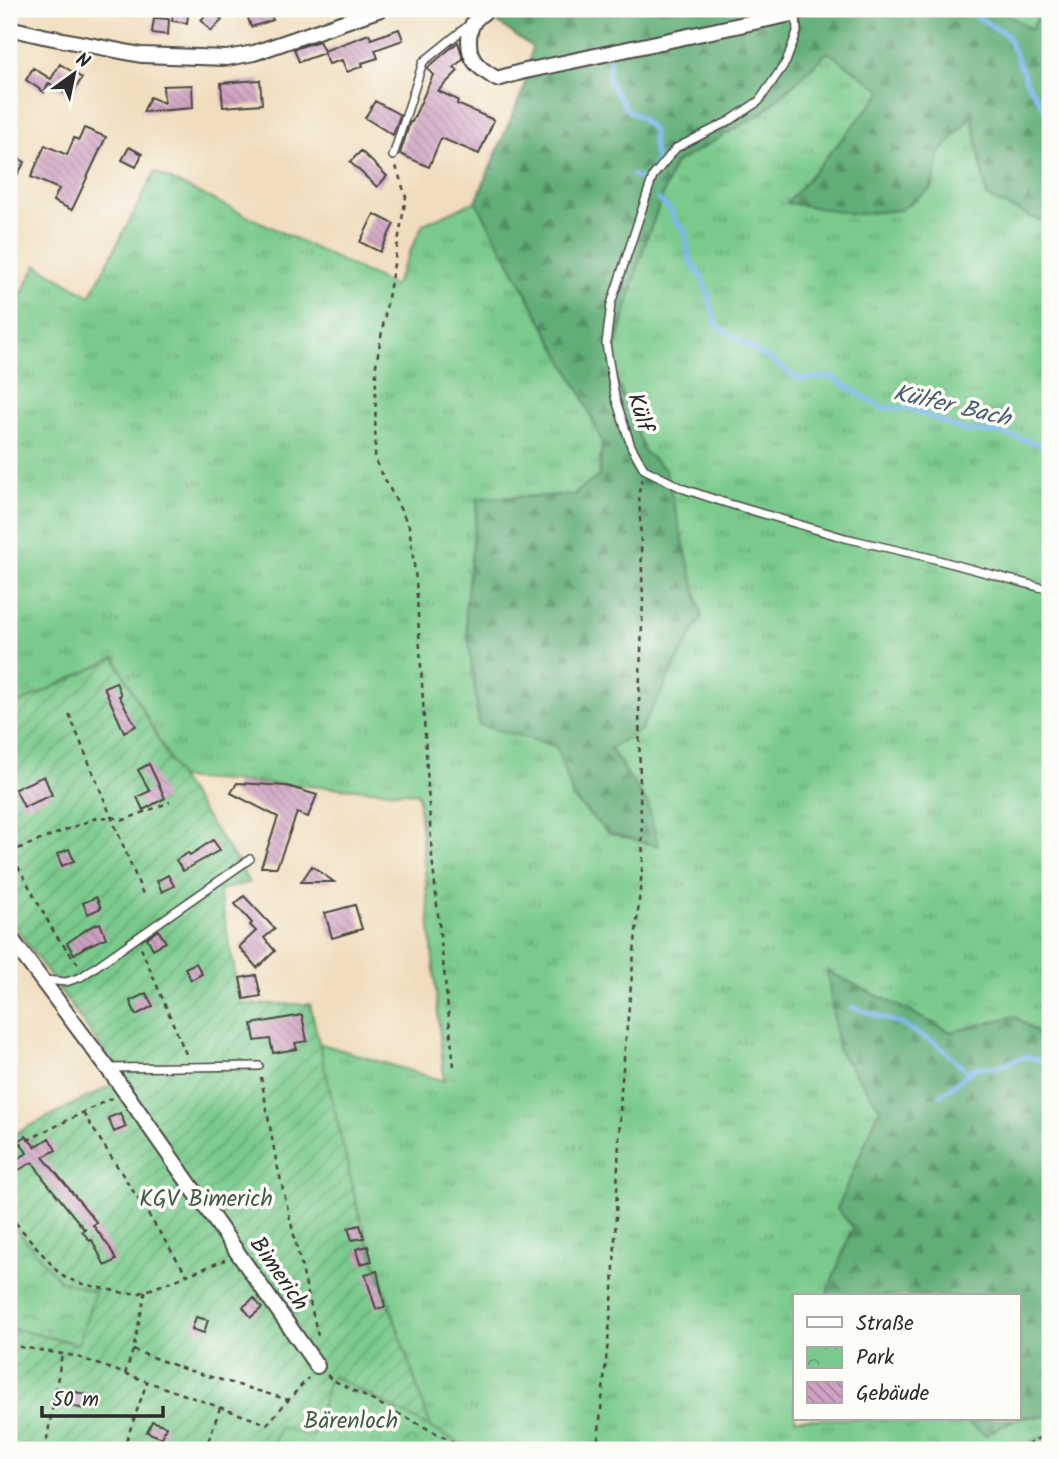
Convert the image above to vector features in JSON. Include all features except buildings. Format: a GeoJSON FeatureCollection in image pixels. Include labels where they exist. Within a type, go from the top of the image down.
{"type":"FeatureCollection","features":[{"type":"Feature","properties":{"kind":"street"},"geometry":{"type":"LineString","coordinates":[[9,28],[141,55],[228,58],[254,53],[381,9]]}},
{"type":"Feature","properties":{"kind":"street"},"geometry":{"type":"LineString","coordinates":[[488,9],[474,22],[469,44],[474,61],[497,79],[800,11]]}},
{"type":"Feature","properties":{"kind":"street","name":"Bimerich"},"geometry":{"type":"LineString","coordinates":[[9,936],[125,1092],[317,1366]]}},
{"type":"Feature","properties":{"kind":"lane","name":"Külf"},"geometry":{"type":"LineString","coordinates":[[644,469],[631,446],[614,397],[606,344],[611,304],[653,176],[676,148],[732,120],[759,101],[786,62],[797,32],[800,11]]}},
{"type":"Feature","properties":{"kind":"lane"},"geometry":{"type":"LineString","coordinates":[[393,156],[423,62],[474,22]]}},
{"type":"Feature","properties":{"kind":"lane"},"geometry":{"type":"LineString","coordinates":[[644,469],[684,489],[735,506],[845,538],[1050,590]]}},
{"type":"Feature","properties":{"kind":"lane"},"geometry":{"type":"LineString","coordinates":[[40,979],[66,982],[81,977],[250,859]]}},
{"type":"Feature","properties":{"kind":"lane"},"geometry":{"type":"LineString","coordinates":[[108,1069],[259,1066]]}},
{"type":"Feature","properties":{"kind":"path"},"geometry":{"type":"LineString","coordinates":[[393,156],[406,197],[376,365],[374,460],[409,526],[414,567],[432,858],[454,1066]]}},
{"type":"Feature","properties":{"kind":"path"},"geometry":{"type":"LineString","coordinates":[[597,1450],[613,1287],[621,1090],[643,859],[639,701],[643,600],[639,491],[644,469]]}},
{"type":"Feature","properties":{"kind":"path"},"geometry":{"type":"LineString","coordinates":[[69,713],[143,894]]}},
{"type":"Feature","properties":{"kind":"path"},"geometry":{"type":"LineString","coordinates":[[86,973],[55,934],[9,851],[96,818],[124,820],[170,802]]}},
{"type":"Feature","properties":{"kind":"path"},"geometry":{"type":"LineString","coordinates":[[137,938],[192,1068]]}},
{"type":"Feature","properties":{"kind":"path"},"geometry":{"type":"LineString","coordinates":[[9,1345],[75,1356],[267,1424],[289,1400],[317,1366],[321,1348],[276,1160],[259,1066]]}},
{"type":"Feature","properties":{"kind":"path"},"geometry":{"type":"LineString","coordinates":[[9,1163],[24,1142],[125,1092]]}},
{"type":"Feature","properties":{"kind":"path"},"geometry":{"type":"LineString","coordinates":[[83,1112],[187,1275]]}},
{"type":"Feature","properties":{"kind":"path"},"geometry":{"type":"LineString","coordinates":[[9,1215],[64,1277],[124,1293],[141,1293],[240,1254]]}},
{"type":"Feature","properties":{"kind":"path"},"geometry":{"type":"LineString","coordinates":[[125,1374],[146,1290]]}},
{"type":"Feature","properties":{"kind":"path"},"geometry":{"type":"LineString","coordinates":[[133,1350],[184,1369],[289,1400]]}},
{"type":"Feature","properties":{"kind":"path"},"geometry":{"type":"LineString","coordinates":[[45,1450],[62,1354]]}},
{"type":"Feature","properties":{"kind":"path"},"geometry":{"type":"LineString","coordinates":[[317,1366],[331,1379],[469,1450]]}},
{"type":"Feature","properties":{"kind":"path"},"geometry":{"type":"LineString","coordinates":[[123,1450],[148,1382]]}},
{"type":"Feature","properties":{"kind":"path"},"geometry":{"type":"LineString","coordinates":[[205,1450],[220,1408]]}},
{"type":"Feature","properties":{"kind":"path"},"geometry":{"type":"LineString","coordinates":[[1018,1450],[1039,1438],[1050,1436]]}},
{"type":"Feature","properties":{"kind":"green space"},"geometry":{"type":"Polygon","coordinates":[[[504,9],[998,9],[1031,29],[1043,9],[1050,9],[1050,223],[987,197],[972,115],[940,152],[932,188],[900,210],[858,214],[787,203],[883,91],[828,52],[762,113],[674,164],[642,252],[611,366],[645,453],[665,469],[702,616],[640,731],[610,748],[648,805],[658,846],[608,833],[574,799],[556,746],[479,725],[465,610],[478,498],[573,495],[599,476],[602,442],[582,395],[476,201],[524,88],[532,47],[494,20],[504,9]]]}},
{"type":"Feature","properties":{"kind":"green space"},"geometry":{"type":"Polygon","coordinates":[[[998,9],[1043,9],[1031,30],[998,9]]]}},
{"type":"Feature","properties":{"kind":"green space"},"geometry":{"type":"Polygon","coordinates":[[[828,52],[884,90],[788,203],[932,188],[940,152],[972,115],[987,197],[1050,223],[1050,1436],[1039,1438],[1015,1450],[473,1450],[431,1428],[358,1211],[318,1043],[444,1081],[418,793],[179,778],[115,658],[9,708],[9,316],[37,265],[90,296],[155,172],[394,286],[423,224],[476,201],[582,395],[602,442],[599,476],[572,495],[478,498],[574,799],[608,833],[648,805],[610,748],[665,469],[645,453],[611,366],[642,252],[674,164],[762,113],[828,52]]]}},
{"type":"Feature","properties":{"kind":"green space","name":"KGV Bimerich"},"geometry":{"type":"Polygon","coordinates":[[[115,658],[179,778],[249,883],[219,890],[241,1004],[310,1004],[358,1211],[431,1428],[333,1376],[328,1383],[313,1437],[279,1427],[271,1450],[9,1450],[9,1328],[78,1344],[95,1292],[59,1280],[9,1221],[9,1147],[14,1134],[114,1084],[125,1072],[124,1065],[110,1060],[9,919],[9,708],[115,658]]]}},
{"type":"Feature","properties":{"kind":"green space"},"geometry":{"type":"Polygon","coordinates":[[[827,971],[951,1032],[1015,1016],[1050,1043],[1050,1214],[1045,1240],[1050,1250],[1050,1416],[1020,1417],[1020,1294],[827,1294],[853,1227],[837,1209],[880,1108],[838,1050],[827,971]]]}},
{"type":"Feature","properties":{"kind":"green space"},"geometry":{"type":"Polygon","coordinates":[[[9,1221],[59,1280],[96,1291],[78,1344],[9,1328],[9,1221]]]}},
{"type":"Feature","properties":{"kind":"green space","name":"Bärenloch"},"geometry":{"type":"Polygon","coordinates":[[[333,1376],[473,1450],[271,1450],[279,1427],[333,1376]]]}},
{"type":"Feature","properties":{"kind":"green space"},"geometry":{"type":"Polygon","coordinates":[[[963,1420],[1013,1420],[986,1435],[963,1420]]]}},
{"type":"Feature","properties":{"kind":"green space"},"geometry":{"type":"Polygon","coordinates":[[[1050,1436],[1050,1450],[1019,1450],[1039,1438],[1050,1436]]]}},
{"type":"Feature","properties":{"kind":"water"},"geometry":{"type":"Polygon","coordinates":[[[287,1294],[297,1294],[304,1305],[295,1312],[287,1306],[284,1299],[287,1294]]]}},
{"type":"Feature","properties":{"kind":"waterway"},"geometry":{"type":"LineString","coordinates":[[964,9],[1007,35],[1027,83],[1050,116]]}},
{"type":"Feature","properties":{"kind":"waterway","name":"Külfer Bach"},"geometry":{"type":"LineString","coordinates":[[610,61],[609,82],[627,110],[641,118],[653,131],[656,159],[648,183],[632,175]]}},
{"type":"Feature","properties":{"kind":"waterway","name":"Külfer Bach"},"geometry":{"type":"LineString","coordinates":[[658,199],[685,231],[689,259],[703,280],[717,326],[799,379],[831,377],[882,408],[906,408],[965,431],[999,433],[1050,447]]}},
{"type":"Feature","properties":{"kind":"waterway"},"geometry":{"type":"LineString","coordinates":[[852,1007],[901,1024],[938,1045],[969,1073],[977,1067],[996,1067],[1027,1056],[1050,1067]]}},
{"type":"Feature","properties":{"kind":"waterway"},"geometry":{"type":"LineString","coordinates":[[941,1095],[969,1073]]}}]}
